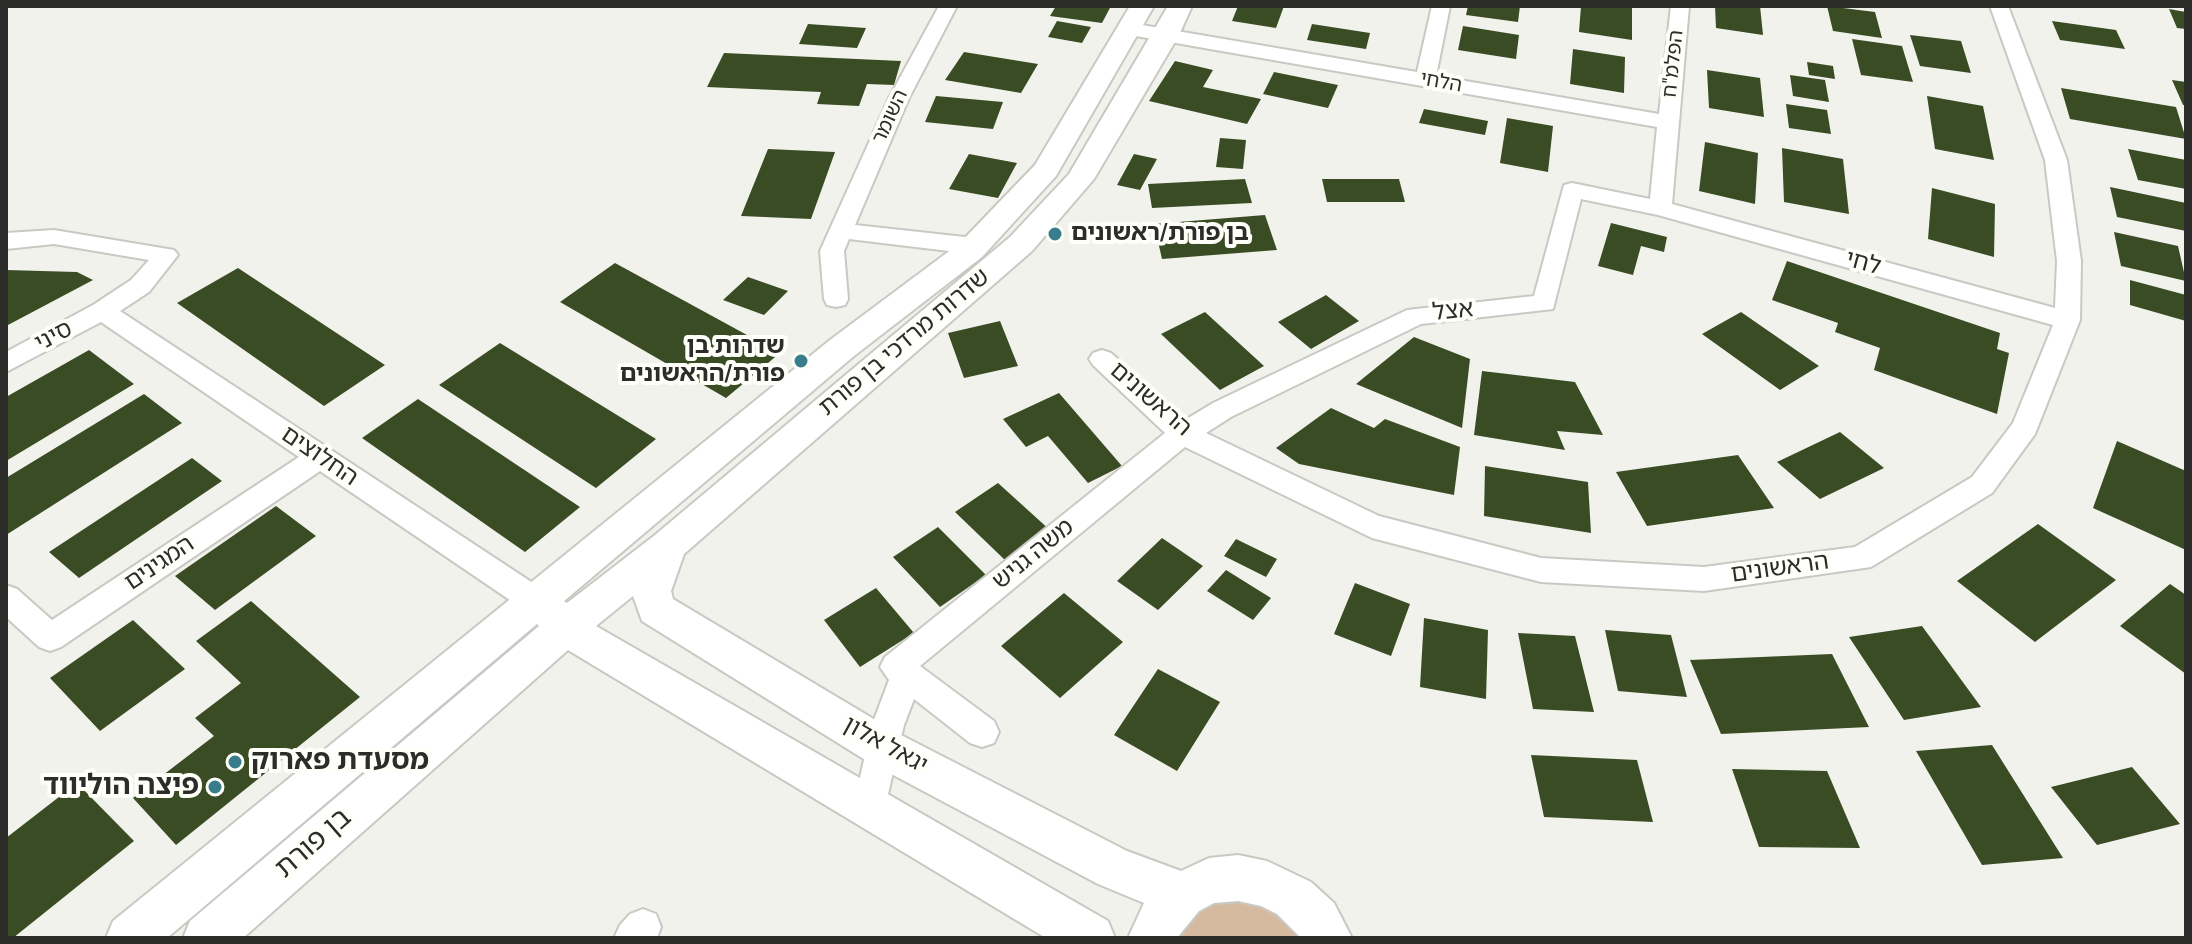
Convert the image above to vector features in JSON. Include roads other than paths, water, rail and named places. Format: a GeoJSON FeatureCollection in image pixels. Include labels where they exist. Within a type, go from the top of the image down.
{"type":"FeatureCollection","features":[{"type":"Feature","properties":{"kind":"street","name":"השומר"},"geometry":{"type":"LineString","coordinates":[[836,299],[832,251],[899,98],[948,6]]}},
{"type":"Feature","properties":{"kind":"street","name":"שדרות מרדכי בן פורת"},"geometry":{"type":"LineString","coordinates":[[552,614],[668,546],[1021,244],[1080,179],[1180,6]]}},
{"type":"Feature","properties":{"kind":"street"},"geometry":{"type":"LineString","coordinates":[[1425,80],[1441,6]]}},
{"type":"Feature","properties":{"kind":"street","name":"הפלמ\"ח"},"geometry":{"type":"LineString","coordinates":[[1668,122],[1680,6]]}},
{"type":"Feature","properties":{"kind":"street","name":"הראשונים"},"geometry":{"type":"LineString","coordinates":[[1102,359],[1183,434],[1372,526],[1541,570],[1704,579],[1861,558],[1982,485],[2025,427],[2067,320],[2069,261],[2056,160],[1999,6]]}},
{"type":"Feature","properties":{"kind":"street","name":"שדרות מרדכי בן פורת"},"geometry":{"type":"LineString","coordinates":[[552,614],[842,348],[974,246],[1046,170],[1136,17]]}},
{"type":"Feature","properties":{"kind":"street","name":"הלחי"},"geometry":{"type":"LineString","coordinates":[[1136,17],[1166,35],[1668,122]]}},
{"type":"Feature","properties":{"kind":"street"},"geometry":{"type":"LineString","coordinates":[[1660,208],[1668,122]]}},
{"type":"Feature","properties":{"kind":"street","name":"אצל"},"geometry":{"type":"LineString","coordinates":[[1183,434],[1222,410],[1416,316],[1544,303],[1572,190],[1660,208]]}},
{"type":"Feature","properties":{"kind":"street","name":"לחי"},"geometry":{"type":"LineString","coordinates":[[1660,208],[2067,320]]}},
{"type":"Feature","properties":{"kind":"street"},"geometry":{"type":"LineString","coordinates":[[841,231],[974,246]]}},
{"type":"Feature","properties":{"kind":"street","name":"סיני"},"geometry":{"type":"LineString","coordinates":[[6,241],[54,237],[115,244],[166,255],[140,286],[102,311],[6,363]]}},
{"type":"Feature","properties":{"kind":"street","name":"החלוצים"},"geometry":{"type":"LineString","coordinates":[[102,311],[552,614]]}},
{"type":"Feature","properties":{"kind":"street","name":"משה גניש"},"geometry":{"type":"LineString","coordinates":[[870,808],[882,747],[907,676],[896,667],[1183,434]]}},
{"type":"Feature","properties":{"kind":"street","name":"המגינים"},"geometry":{"type":"LineString","coordinates":[[6,598],[50,638],[319,457]]}},
{"type":"Feature","properties":{"kind":"street","name":"יגאל אלון"},"geometry":{"type":"LineString","coordinates":[[668,546],[652,591],[656,609],[882,747],[1114,868],[1183,895]]}},
{"type":"Feature","properties":{"kind":"street"},"geometry":{"type":"LineString","coordinates":[[130,938],[552,614],[585,640],[1091,938]]}},
{"type":"Feature","properties":{"kind":"street","name":"בן פורת"},"geometry":{"type":"LineString","coordinates":[[207,938],[552,614]]}},
{"type":"Feature","properties":{"kind":"street"},"geometry":{"type":"LineString","coordinates":[[907,676],[982,732]]}},
{"type":"Feature","properties":{"kind":"street"},"geometry":{"type":"LineString","coordinates":[[1152,938],[1163,915],[1183,895],[1209,881],[1238,878],[1267,884],[1294,898],[1331,932]]}},
{"type":"Feature","properties":{"kind":"place","name":"בן פורת/ראשונים"},"geometry":{"type":"Point","coordinates":[1055,234]}},
{"type":"Feature","properties":{"kind":"place","name":"שדרות בן פורת/הראשונים"},"geometry":{"type":"Point","coordinates":[801,361]}},
{"type":"Feature","properties":{"kind":"place","name":"מסעדת פארוק"},"geometry":{"type":"Point","coordinates":[235,762]}},
{"type":"Feature","properties":{"kind":"place","name":"פיצה הוליווד"},"geometry":{"type":"Point","coordinates":[215,787]}}]}
